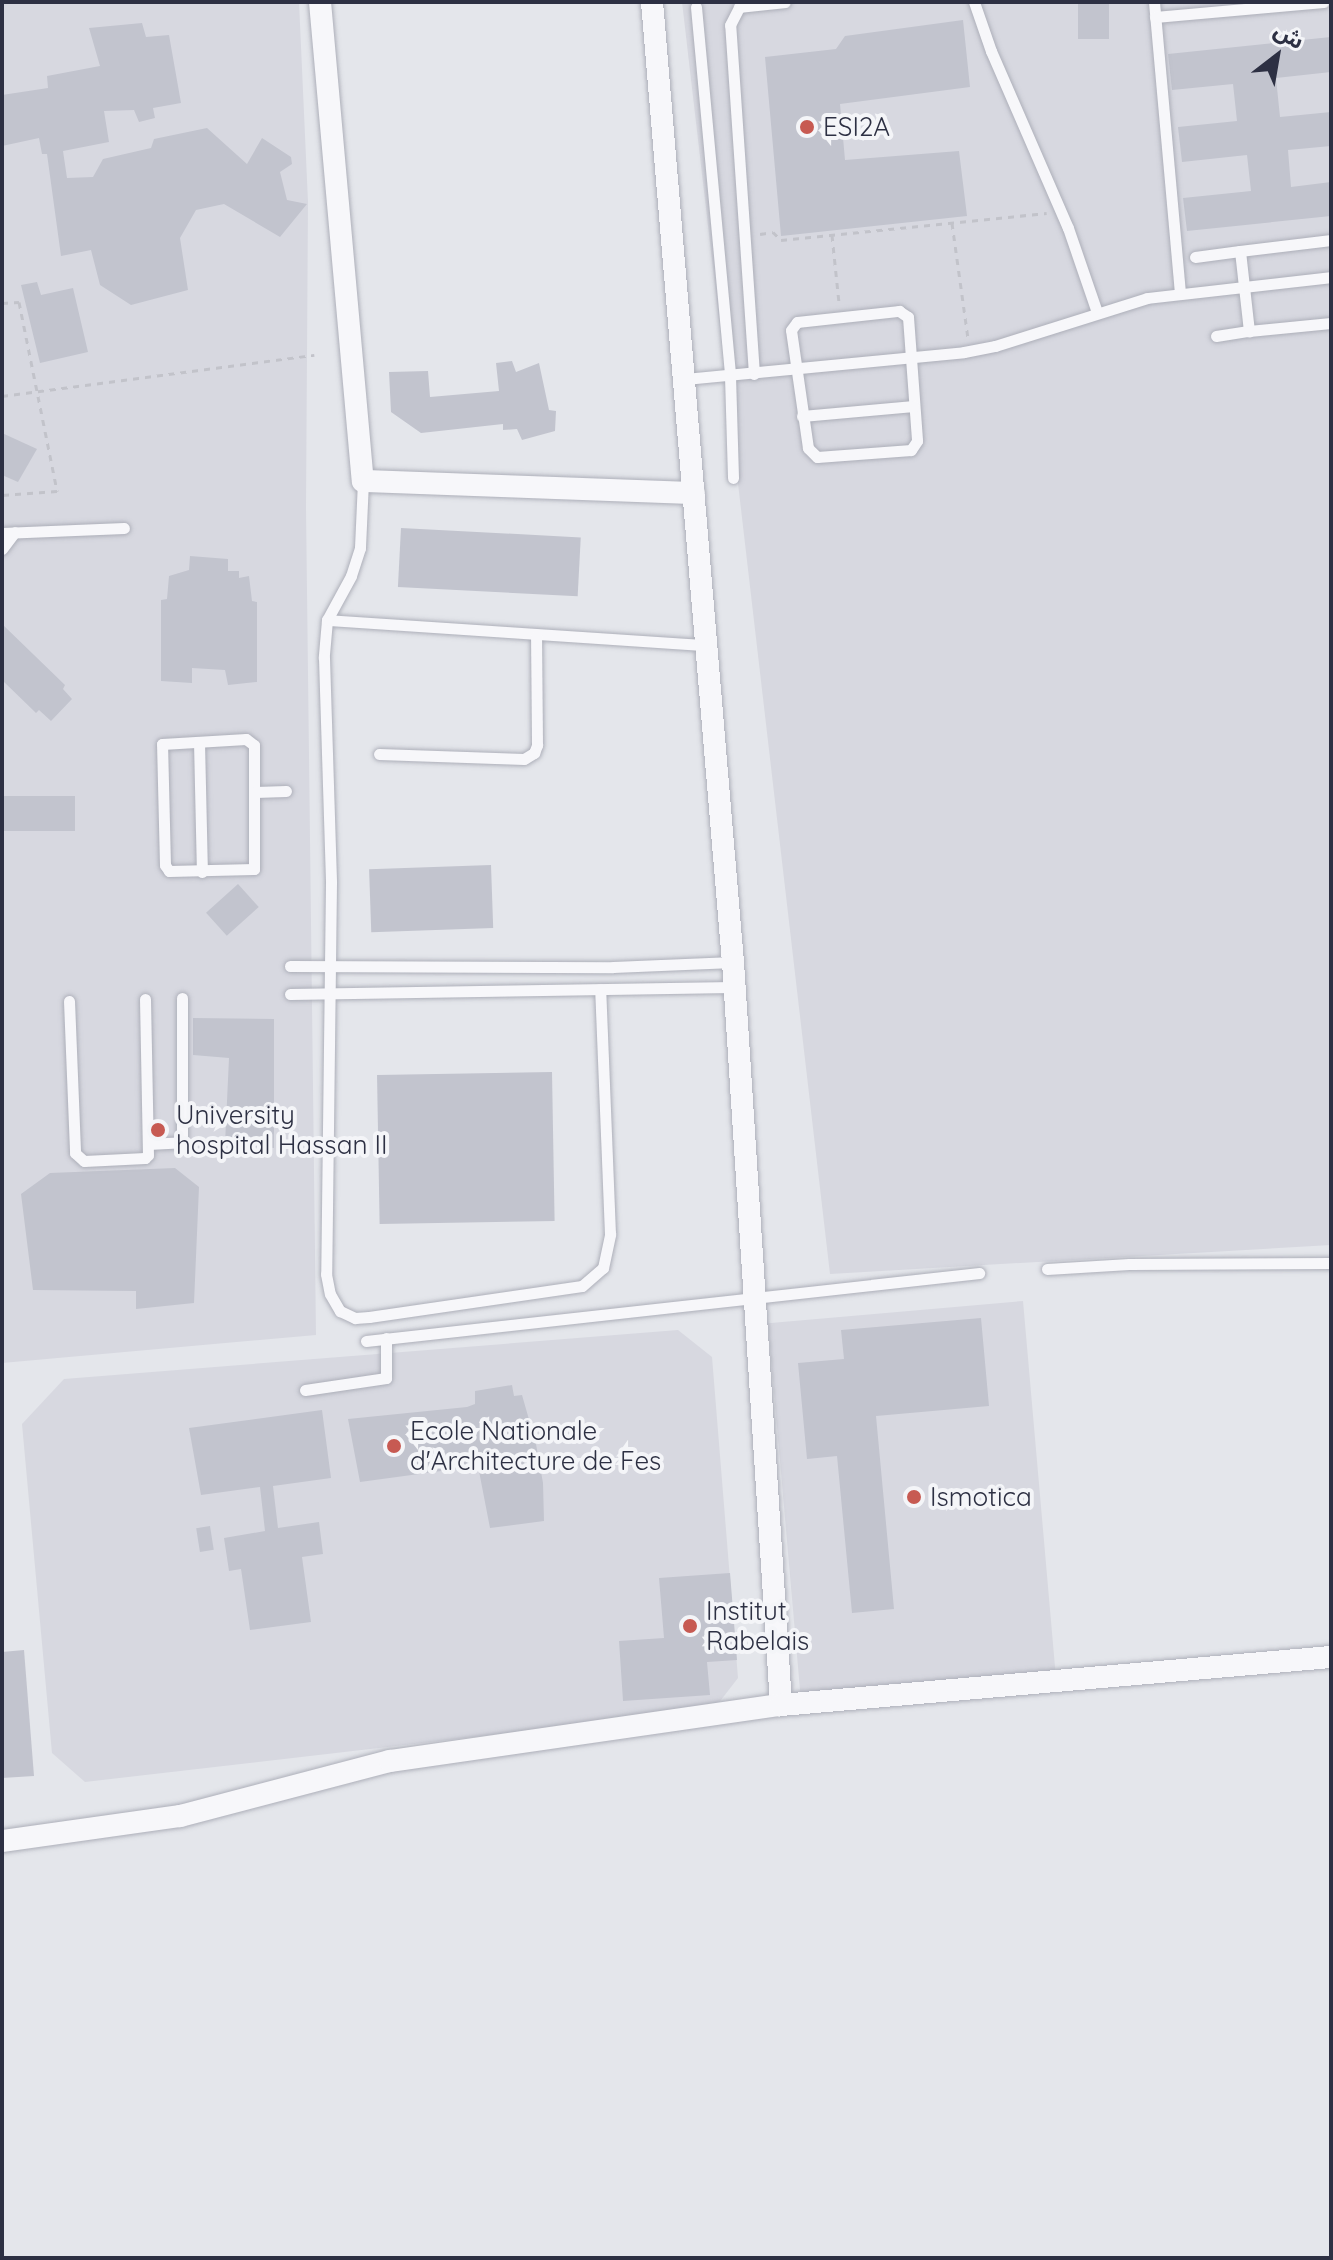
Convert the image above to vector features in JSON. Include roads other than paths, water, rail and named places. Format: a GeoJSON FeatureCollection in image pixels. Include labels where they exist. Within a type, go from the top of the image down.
{"type":"FeatureCollection","features":[{"type":"Feature","properties":{"kind":"street"},"geometry":{"type":"LineString","coordinates":[[652,2],[733,962],[781,1705]]}},
{"type":"Feature","properties":{"kind":"street"},"geometry":{"type":"LineString","coordinates":[[322,5],[363,481],[694,493]]}},
{"type":"Feature","properties":{"kind":"street"},"geometry":{"type":"LineString","coordinates":[[2,1841],[180,1816],[390,1761],[781,1705],[1331,1657]]}},
{"type":"Feature","properties":{"kind":"lane"},"geometry":{"type":"LineString","coordinates":[[754,374],[730,25],[739,7],[785,2]]}},
{"type":"Feature","properties":{"kind":"lane"},"geometry":{"type":"LineString","coordinates":[[974,2],[991,51],[1060,211],[1097,312]]}},
{"type":"Feature","properties":{"kind":"lane"},"geometry":{"type":"LineString","coordinates":[[1154,2],[1180,292]]}},
{"type":"Feature","properties":{"kind":"lane"},"geometry":{"type":"LineString","coordinates":[[1155,17],[1323,2]]}},
{"type":"Feature","properties":{"kind":"lane"},"geometry":{"type":"LineString","coordinates":[[696,7],[730,376],[733,478]]}},
{"type":"Feature","properties":{"kind":"lane"},"geometry":{"type":"LineString","coordinates":[[1195,257],[1331,240]]}},
{"type":"Feature","properties":{"kind":"lane"},"geometry":{"type":"LineString","coordinates":[[1240,251],[1249,331]]}},
{"type":"Feature","properties":{"kind":"lane"},"geometry":{"type":"LineString","coordinates":[[685,379],[971,351],[1097,312],[1180,292],[1331,277]]}},
{"type":"Feature","properties":{"kind":"lane"},"geometry":{"type":"LineString","coordinates":[[899,311],[908,317],[910,358],[917,441],[911,450],[817,457],[808,448],[794,369],[791,330],[797,322],[899,311]]}},
{"type":"Feature","properties":{"kind":"lane"},"geometry":{"type":"LineString","coordinates":[[1216,336],[1331,323]]}},
{"type":"Feature","properties":{"kind":"lane"},"geometry":{"type":"LineString","coordinates":[[802,416],[914,406]]}},
{"type":"Feature","properties":{"kind":"lane"},"geometry":{"type":"LineString","coordinates":[[363,481],[360,548],[351,576],[327,620],[324,658],[330,965],[326,1282],[335,1306],[355,1318],[582,1286],[603,1268],[610,1234],[600,989]]}},
{"type":"Feature","properties":{"kind":"lane"},"geometry":{"type":"LineString","coordinates":[[2,549],[8,533],[124,528]]}},
{"type":"Feature","properties":{"kind":"lane"},"geometry":{"type":"LineString","coordinates":[[327,620],[708,645]]}},
{"type":"Feature","properties":{"kind":"lane"},"geometry":{"type":"LineString","coordinates":[[379,754],[524,759],[534,753],[537,745],[536,636]]}},
{"type":"Feature","properties":{"kind":"lane"},"geometry":{"type":"LineString","coordinates":[[251,741],[255,792],[254,869],[174,872],[165,865],[162,744],[251,741]]}},
{"type":"Feature","properties":{"kind":"lane"},"geometry":{"type":"LineString","coordinates":[[199,742],[202,872]]}},
{"type":"Feature","properties":{"kind":"lane"},"geometry":{"type":"LineString","coordinates":[[255,792],[286,791]]}},
{"type":"Feature","properties":{"kind":"lane"},"geometry":{"type":"LineString","coordinates":[[290,966],[628,966],[733,962]]}},
{"type":"Feature","properties":{"kind":"lane"},"geometry":{"type":"LineString","coordinates":[[628,966],[629,988]]}},
{"type":"Feature","properties":{"kind":"lane"},"geometry":{"type":"LineString","coordinates":[[290,994],[733,987]]}},
{"type":"Feature","properties":{"kind":"lane"},"geometry":{"type":"LineString","coordinates":[[148,1144],[182,1142],[182,998]]}},
{"type":"Feature","properties":{"kind":"lane"},"geometry":{"type":"LineString","coordinates":[[69,1001],[75,1153],[84,1161],[145,1158],[148,1144],[145,999]]}},
{"type":"Feature","properties":{"kind":"lane"},"geometry":{"type":"LineString","coordinates":[[1047,1269],[1129,1264],[1331,1263]]}},
{"type":"Feature","properties":{"kind":"lane"},"geometry":{"type":"LineString","coordinates":[[366,1341],[979,1273]]}},
{"type":"Feature","properties":{"kind":"lane"},"geometry":{"type":"LineString","coordinates":[[305,1390],[386,1378],[386,1338]]}},
{"type":"Feature","properties":{"kind":"place","name":"ESI2A"},"geometry":{"type":"Point","coordinates":[807,127]}},
{"type":"Feature","properties":{"kind":"place","name":"University hospital Hassan II"},"geometry":{"type":"Point","coordinates":[158,1130]}},
{"type":"Feature","properties":{"kind":"place","name":"Ecole Nationale d'Architecture de Fes"},"geometry":{"type":"Point","coordinates":[394,1446]}},
{"type":"Feature","properties":{"kind":"place","name":"Ismotica"},"geometry":{"type":"Point","coordinates":[914,1497]}},
{"type":"Feature","properties":{"kind":"place","name":"Institut Rabelais"},"geometry":{"type":"Point","coordinates":[690,1626]}}]}
